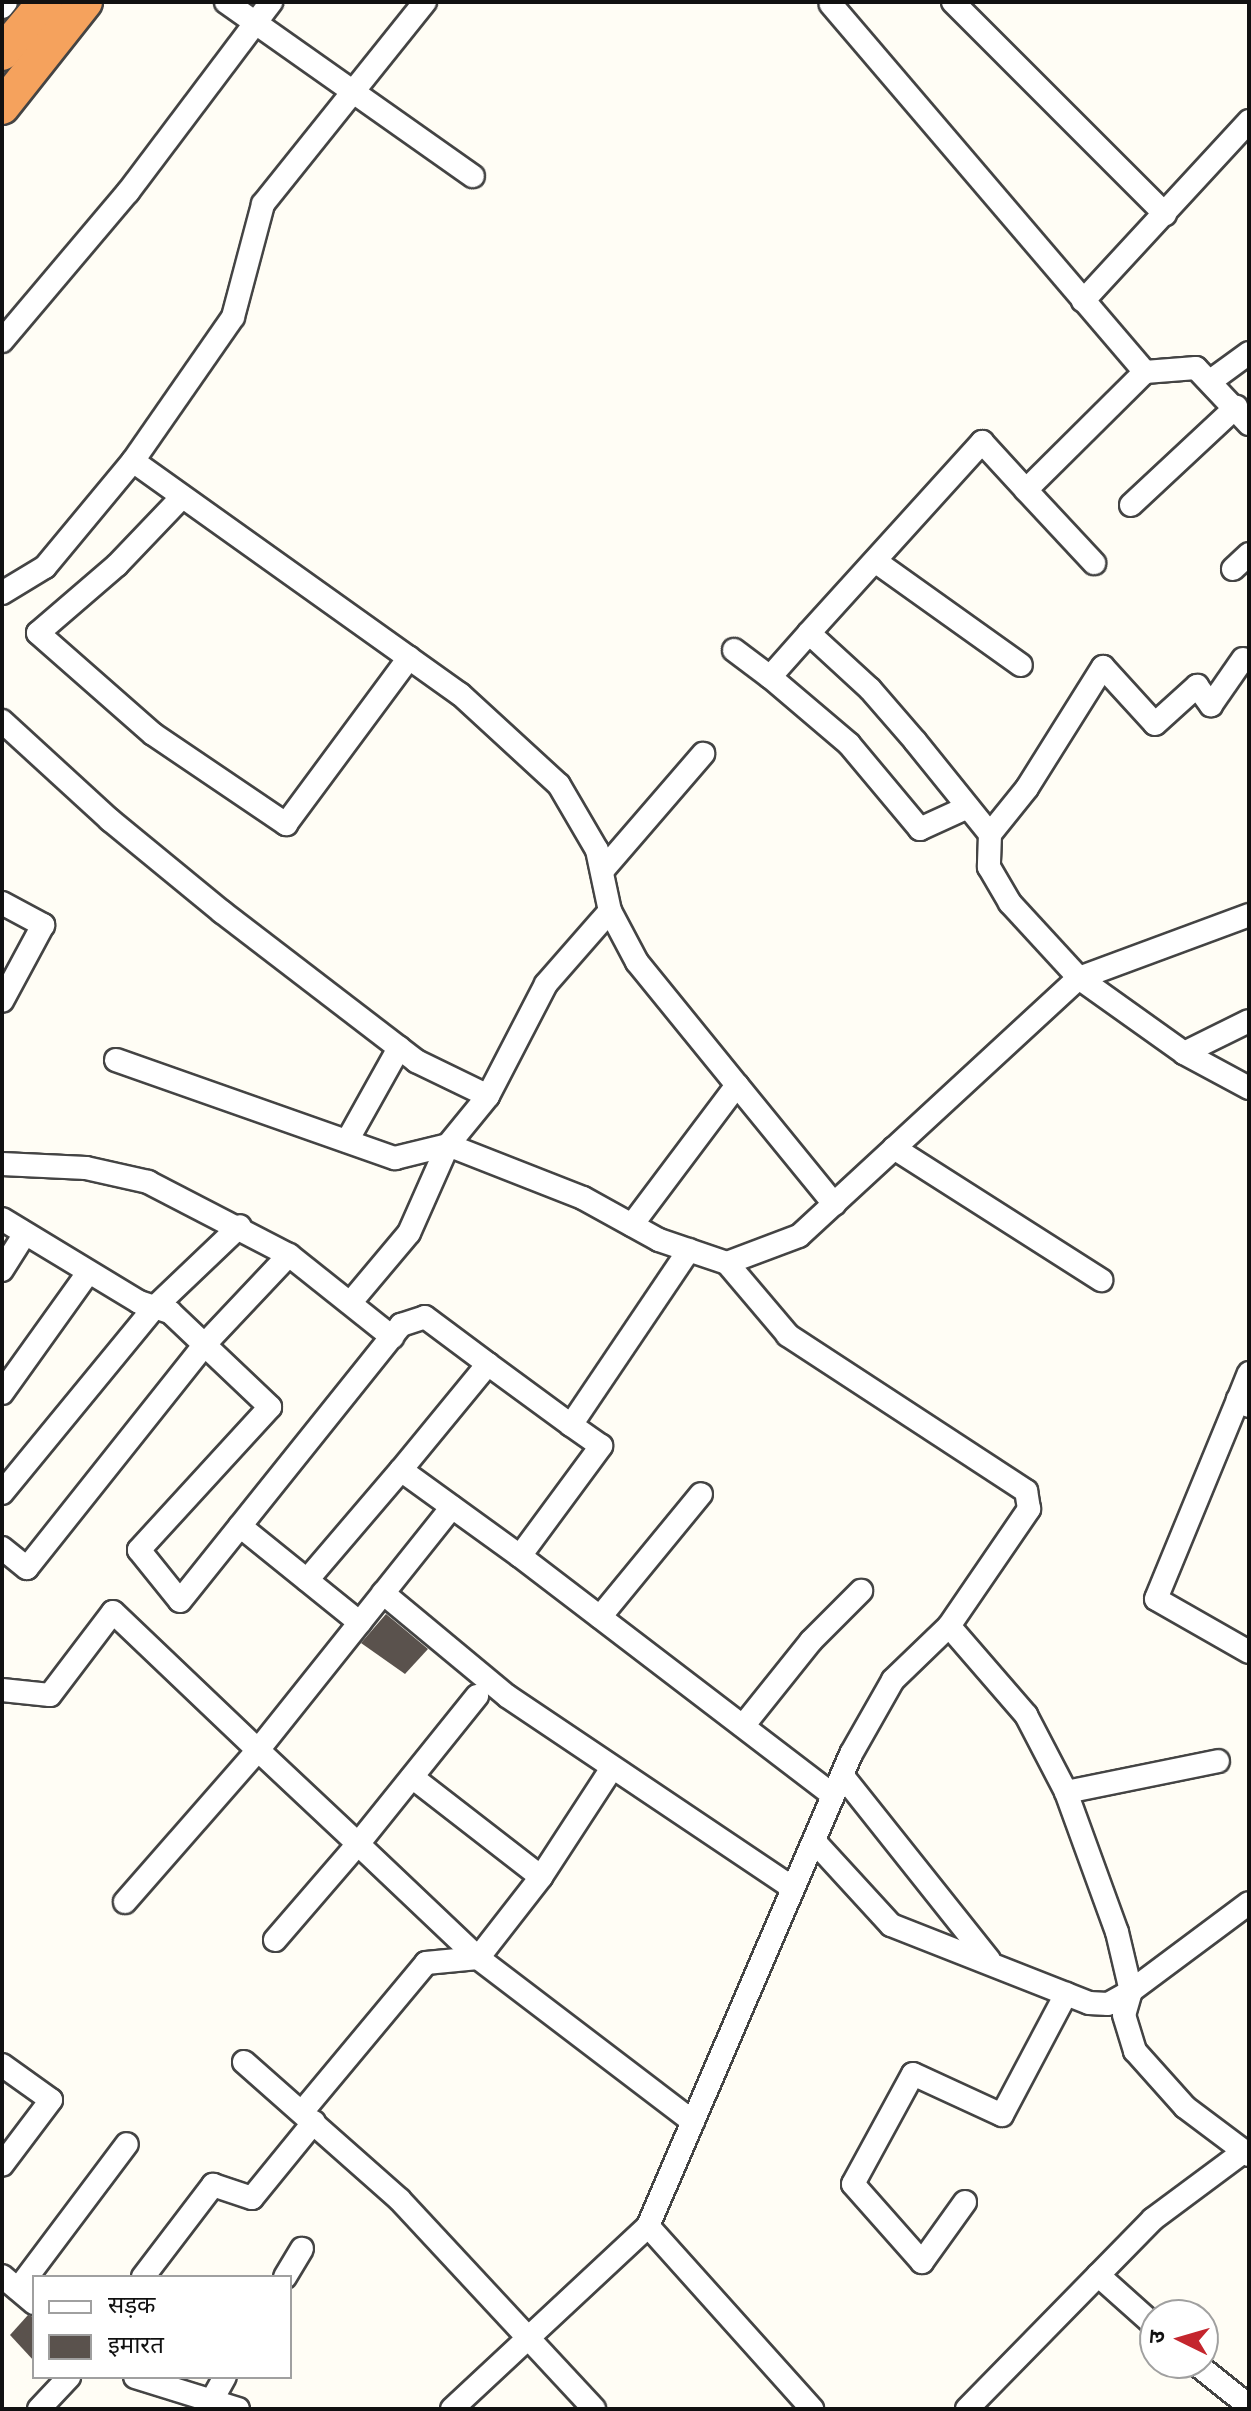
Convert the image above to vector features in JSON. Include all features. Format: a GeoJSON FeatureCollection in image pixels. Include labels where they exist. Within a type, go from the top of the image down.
{"type":"FeatureCollection","features":[{"type":"Feature","properties":{"kind":"highway"},"geometry":{"type":"LineString","coordinates":[[2,53],[45,2]]}},
{"type":"Feature","properties":{"kind":"highway"},"geometry":{"type":"LineString","coordinates":[[2,107],[85,2]]}},
{"type":"Feature","properties":{"kind":"street"},"geometry":{"type":"LineString","coordinates":[[2,7],[6,2]]}},
{"type":"Feature","properties":{"kind":"street"},"geometry":{"type":"LineString","coordinates":[[226,2],[264,11],[352,92],[473,176]]}},
{"type":"Feature","properties":{"kind":"street"},"geometry":{"type":"LineString","coordinates":[[2,593],[45,567],[133,461],[233,317],[263,204],[425,2]]}},
{"type":"Feature","properties":{"kind":"street"},"geometry":{"type":"LineString","coordinates":[[953,2],[1165,214]]}},
{"type":"Feature","properties":{"kind":"street"},"geometry":{"type":"LineString","coordinates":[[831,4],[1145,372]]}},
{"type":"Feature","properties":{"kind":"street"},"geometry":{"type":"LineString","coordinates":[[2,341],[128,192],[264,11]]}},
{"type":"Feature","properties":{"kind":"street"},"geometry":{"type":"LineString","coordinates":[[1083,301],[1249,121]]}},
{"type":"Feature","properties":{"kind":"street"},"geometry":{"type":"LineString","coordinates":[[1212,380],[1249,353]]}},
{"type":"Feature","properties":{"kind":"street"},"geometry":{"type":"LineString","coordinates":[[1026,490],[1145,372],[1196,368],[1212,380],[1242,415],[1131,505]]}},
{"type":"Feature","properties":{"kind":"street"},"geometry":{"type":"LineString","coordinates":[[770,677],[982,442],[1094,563]]}},
{"type":"Feature","properties":{"kind":"street"},"geometry":{"type":"LineString","coordinates":[[133,461],[460,694],[559,785],[597,850],[610,911],[637,962],[834,1204]]}},
{"type":"Feature","properties":{"kind":"street"},"geometry":{"type":"LineString","coordinates":[[181,498],[117,565],[38,633],[153,734],[286,824],[409,658]]}},
{"type":"Feature","properties":{"kind":"street"},"geometry":{"type":"LineString","coordinates":[[875,561],[1021,665]]}},
{"type":"Feature","properties":{"kind":"street"},"geometry":{"type":"LineString","coordinates":[[809,633],[870,689],[990,834]]}},
{"type":"Feature","properties":{"kind":"street"},"geometry":{"type":"LineString","coordinates":[[734,650],[849,744],[920,829],[968,807]]}},
{"type":"Feature","properties":{"kind":"street"},"geometry":{"type":"LineString","coordinates":[[1243,659],[1211,705],[1197,686],[1155,724],[1103,667],[1027,788],[990,834],[989,867],[1010,903],[1079,978],[1184,1053],[1249,1088]]}},
{"type":"Feature","properties":{"kind":"street"},"geometry":{"type":"LineString","coordinates":[[2,721],[110,820],[399,1048],[488,1096]]}},
{"type":"Feature","properties":{"kind":"street"},"geometry":{"type":"LineString","coordinates":[[602,871],[703,754]]}},
{"type":"Feature","properties":{"kind":"street"},"geometry":{"type":"LineString","coordinates":[[2,903],[43,925],[2,1001]]}},
{"type":"Feature","properties":{"kind":"street"},"geometry":{"type":"LineString","coordinates":[[351,1302],[409,1233],[448,1145],[488,1096],[546,984],[610,911]]}},
{"type":"Feature","properties":{"kind":"street"},"geometry":{"type":"LineString","coordinates":[[727,1263],[799,1236],[1079,978],[1249,915]]}},
{"type":"Feature","properties":{"kind":"street"},"geometry":{"type":"LineString","coordinates":[[1184,1053],[1249,1021]]}},
{"type":"Feature","properties":{"kind":"street"},"geometry":{"type":"LineString","coordinates":[[347,1141],[399,1048]]}},
{"type":"Feature","properties":{"kind":"street"},"geometry":{"type":"LineString","coordinates":[[116,1060],[395,1158],[448,1145],[583,1198],[632,1225],[727,1263],[788,1335],[1026,1491],[1029,1509],[949,1626],[893,1680],[838,1785],[648,2226],[452,2409]]}},
{"type":"Feature","properties":{"kind":"street"},"geometry":{"type":"LineString","coordinates":[[632,1225],[737,1085]]}},
{"type":"Feature","properties":{"kind":"street"},"geometry":{"type":"LineString","coordinates":[[894,1148],[1101,1280]]}},
{"type":"Feature","properties":{"kind":"street"},"geometry":{"type":"LineString","coordinates":[[2,1164],[86,1168],[148,1182],[240,1226],[289,1255],[392,1337]]}},
{"type":"Feature","properties":{"kind":"street"},"geometry":{"type":"LineString","coordinates":[[2,1219],[88,1273],[170,1312],[270,1407],[139,1550],[180,1601],[401,1325],[425,1317],[601,1446],[520,1556]]}},
{"type":"Feature","properties":{"kind":"street"},"geometry":{"type":"LineString","coordinates":[[2,1493],[155,1307],[240,1226]]}},
{"type":"Feature","properties":{"kind":"street"},"geometry":{"type":"LineString","coordinates":[[2,1270],[24,1235]]}},
{"type":"Feature","properties":{"kind":"street"},"geometry":{"type":"LineString","coordinates":[[571,1425],[689,1250]]}},
{"type":"Feature","properties":{"kind":"street"},"geometry":{"type":"LineString","coordinates":[[2,1548],[27,1568],[205,1344],[289,1255]]}},
{"type":"Feature","properties":{"kind":"street"},"geometry":{"type":"LineString","coordinates":[[2,1393],[88,1273]]}},
{"type":"Feature","properties":{"kind":"street"},"geometry":{"type":"LineString","coordinates":[[307,1580],[488,1364]]}},
{"type":"Feature","properties":{"kind":"street"},"geometry":{"type":"LineString","coordinates":[[1249,1373],[1243,1403],[1156,1599],[1249,1652]]}},
{"type":"Feature","properties":{"kind":"street"},"geometry":{"type":"LineString","coordinates":[[401,1470],[520,1556],[743,1726],[838,1785],[990,1961]]}},
{"type":"Feature","properties":{"kind":"street"},"geometry":{"type":"LineString","coordinates":[[600,1617],[701,1494]]}},
{"type":"Feature","properties":{"kind":"street"},"geometry":{"type":"LineString","coordinates":[[125,1902],[258,1750],[452,1507]]}},
{"type":"Feature","properties":{"kind":"street"},"geometry":{"type":"LineString","coordinates":[[240,1526],[360,1623]]}},
{"type":"Feature","properties":{"kind":"street"},"geometry":{"type":"LineString","coordinates":[[743,1726],[811,1641],[861,1591]]}},
{"type":"Feature","properties":{"kind":"street"},"geometry":{"type":"LineString","coordinates":[[383,1593],[507,1696],[793,1888]]}},
{"type":"Feature","properties":{"kind":"street"},"geometry":{"type":"LineString","coordinates":[[2,1690],[50,1695],[113,1612],[478,1958],[693,2122]]}},
{"type":"Feature","properties":{"kind":"street"},"geometry":{"type":"LineString","coordinates":[[949,1626],[1026,1715],[1066,1792],[1104,1891],[1131,1991],[1124,2015],[1135,2051],[1185,2107],[1246,2154],[1153,2219],[967,2409]]}},
{"type":"Feature","properties":{"kind":"street"},"geometry":{"type":"LineString","coordinates":[[275,1940],[358,1844],[477,1696]]}},
{"type":"Feature","properties":{"kind":"street"},"geometry":{"type":"LineString","coordinates":[[1066,1792],[1218,1761]]}},
{"type":"Feature","properties":{"kind":"street"},"geometry":{"type":"LineString","coordinates":[[145,2275],[213,2185],[252,2198],[308,2117],[426,1963],[478,1958],[541,1877],[612,1768]]}},
{"type":"Feature","properties":{"kind":"street"},"geometry":{"type":"LineString","coordinates":[[412,1777],[541,1877]]}},
{"type":"Feature","properties":{"kind":"street"},"geometry":{"type":"LineString","coordinates":[[814,1841],[891,1925],[990,1961],[1066,1994],[1100,2004],[1131,1991],[1249,1903]]}},
{"type":"Feature","properties":{"kind":"street"},"geometry":{"type":"LineString","coordinates":[[965,2202],[922,2262],[853,2184],[913,2074],[1002,2115],[1066,1994]]}},
{"type":"Feature","properties":{"kind":"street"},"geometry":{"type":"LineString","coordinates":[[244,2062],[400,2200],[594,2409]]}},
{"type":"Feature","properties":{"kind":"street"},"geometry":{"type":"LineString","coordinates":[[2,2065],[51,2100],[2,2165]]}},
{"type":"Feature","properties":{"kind":"street"},"geometry":{"type":"LineString","coordinates":[[18,2289],[127,2144]]}},
{"type":"Feature","properties":{"kind":"street"},"geometry":{"type":"LineString","coordinates":[[648,2226],[812,2409]]}},
{"type":"Feature","properties":{"kind":"street"},"geometry":{"type":"LineString","coordinates":[[286,2275],[302,2249]]}},
{"type":"Feature","properties":{"kind":"street"},"geometry":{"type":"LineString","coordinates":[[1098,2275],[1139,2312]]}},
{"type":"Feature","properties":{"kind":"street"},"geometry":{"type":"LineString","coordinates":[[39,2409],[67,2379]]}},
{"type":"Feature","properties":{"kind":"street"},"geometry":{"type":"LineString","coordinates":[[142,2379],[238,2409]]}},
{"type":"Feature","properties":{"kind":"street"},"geometry":{"type":"LineString","coordinates":[[212,2400],[224,2379]]}},
{"type":"Feature","properties":{"kind":"street"},"geometry":{"type":"LineString","coordinates":[[1215,2379],[1249,2406]]}},
{"type":"Feature","properties":{"kind":"building"},"geometry":{"type":"Polygon","coordinates":[[[386,1614],[428,1649],[405,1674],[361,1643],[386,1614]]]}},
{"type":"Feature","properties":{"kind":"building"},"geometry":{"type":"Polygon","coordinates":[[[28,2315],[32,2316],[32,2359],[10,2335],[28,2315]]]}}]}
